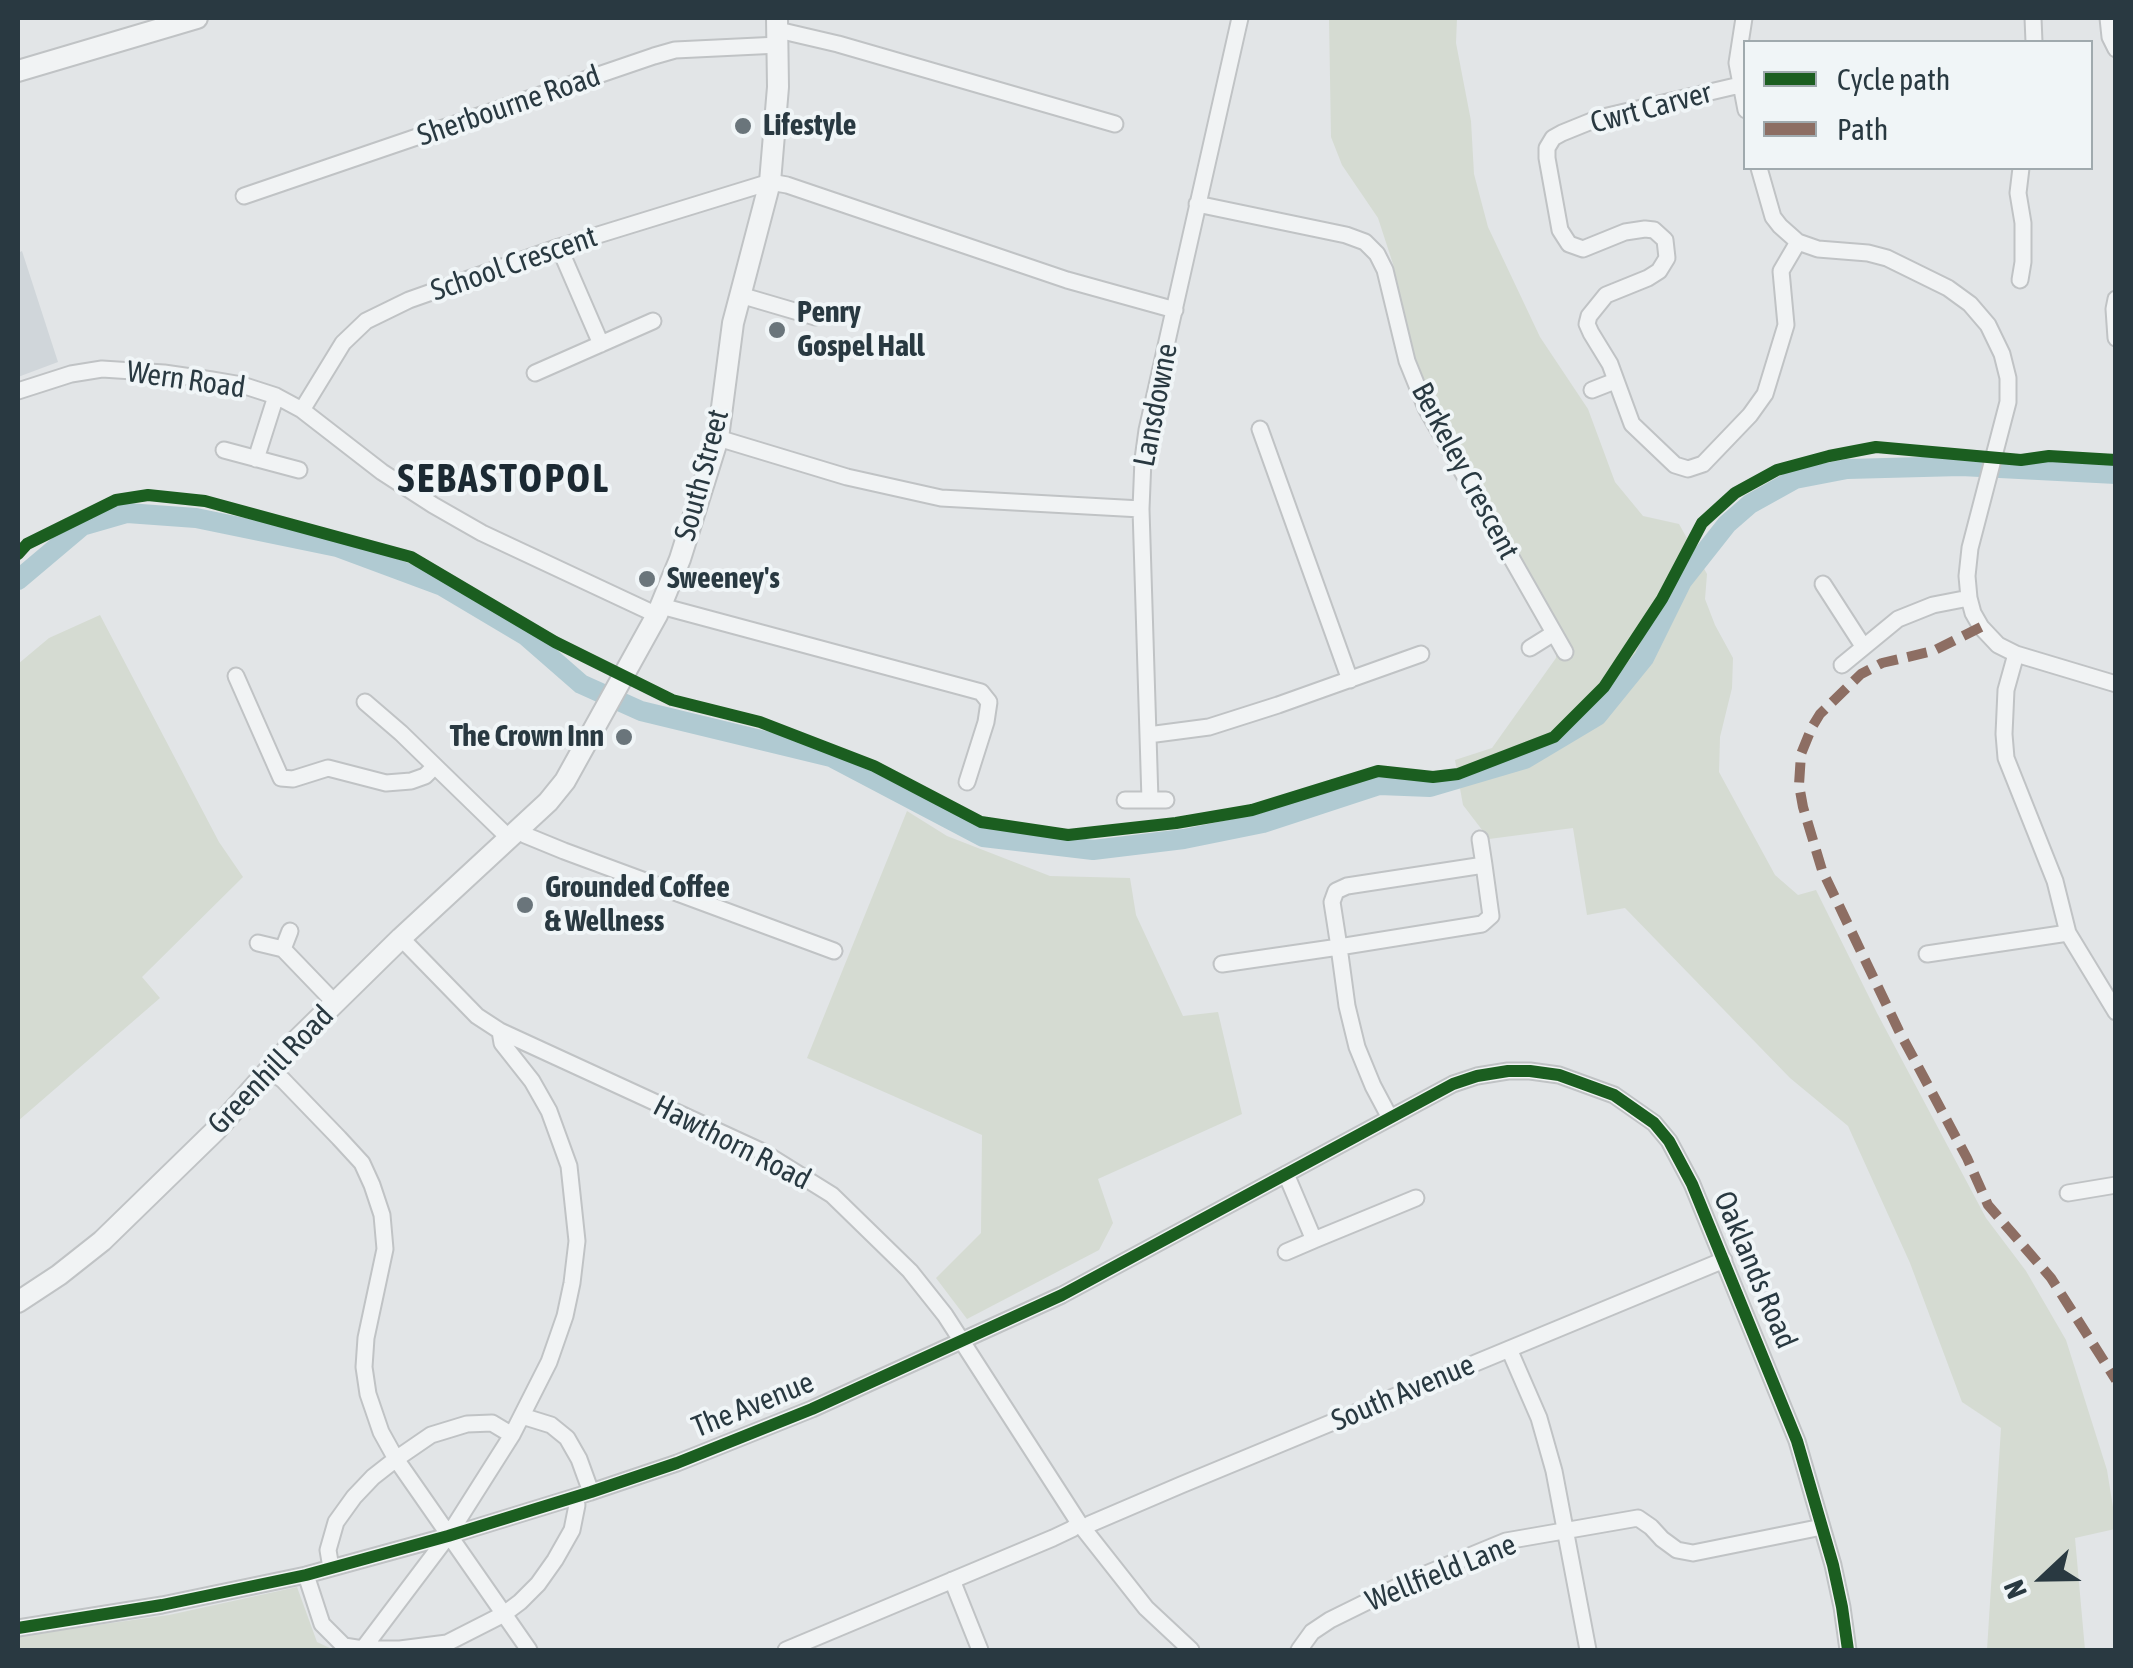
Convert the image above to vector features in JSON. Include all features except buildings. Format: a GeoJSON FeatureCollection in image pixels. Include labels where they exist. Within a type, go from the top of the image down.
{"type":"FeatureCollection","features":[{"type":"Feature","properties":{"kind":"street"},"geometry":{"type":"LineString","coordinates":[[18,72],[197,18]]}},
{"type":"Feature","properties":{"kind":"street","name":"Lansdowne"},"geometry":{"type":"LineString","coordinates":[[1125,800],[1158,800],[1148,735],[1141,508],[1147,430],[1240,18]]}},
{"type":"Feature","properties":{"kind":"street"},"geometry":{"type":"LineString","coordinates":[[1743,98],[1738,54],[1744,18]]}},
{"type":"Feature","properties":{"kind":"street"},"geometry":{"type":"LineString","coordinates":[[2108,18],[2116,49]]}},
{"type":"Feature","properties":{"kind":"street","name":"Sherbourne Road"},"geometry":{"type":"LineString","coordinates":[[244,196],[670,51],[778,31],[838,44],[1115,124]]}},
{"type":"Feature","properties":{"kind":"street","name":"South Street"},"geometry":{"type":"LineString","coordinates":[[513,833],[565,781],[659,611],[680,559],[718,438],[728,353],[770,182],[778,31]]}},
{"type":"Feature","properties":{"kind":"street","name":"Cwrt Carver"},"geometry":{"type":"LineString","coordinates":[[1740,85],[1600,118],[1549,142],[1547,158],[1560,230],[1569,244],[1583,248],[1645,228],[1662,236],[1667,245],[1667,258],[1659,271],[1606,296],[1588,320],[1590,333],[1610,364],[1638,432],[1676,465],[1688,469],[1703,464],[1765,394],[1786,325],[1781,271],[1798,242]]}},
{"type":"Feature","properties":{"kind":"street"},"geometry":{"type":"LineString","coordinates":[[1760,170],[1773,217],[1798,242],[1887,258],[1948,288],[1970,304],[1988,325],[2002,354],[2008,402],[1970,548],[1967,576],[1973,613],[1981,628],[2016,654],[2116,684]]}},
{"type":"Feature","properties":{"kind":"street"},"geometry":{"type":"LineString","coordinates":[[2020,170],[2018,193],[2023,222],[2020,280]]}},
{"type":"Feature","properties":{"kind":"street"},"geometry":{"type":"LineString","coordinates":[[770,182],[1066,280],[1175,310]]}},
{"type":"Feature","properties":{"kind":"street","name":"School Crescent"},"geometry":{"type":"LineString","coordinates":[[302,410],[344,343],[366,321],[409,300],[558,247],[770,182]]}},
{"type":"Feature","properties":{"kind":"street","name":"Berkeley Crescent"},"geometry":{"type":"LineString","coordinates":[[1197,204],[1346,234],[1365,242],[1377,254],[1385,270],[1407,361],[1426,408],[1565,652]]}},
{"type":"Feature","properties":{"kind":"street"},"geometry":{"type":"LineString","coordinates":[[558,247],[601,344]]}},
{"type":"Feature","properties":{"kind":"street"},"geometry":{"type":"LineString","coordinates":[[740,295],[815,317]]}},
{"type":"Feature","properties":{"kind":"street"},"geometry":{"type":"LineString","coordinates":[[2116,299],[2116,338]]}},
{"type":"Feature","properties":{"kind":"street"},"geometry":{"type":"LineString","coordinates":[[535,373],[653,321]]}},
{"type":"Feature","properties":{"kind":"street","name":"Wern Road"},"geometry":{"type":"LineString","coordinates":[[18,391],[102,369],[212,380],[276,396],[302,410],[432,505],[482,533],[659,611],[981,692],[989,702],[986,722],[967,782]]}},
{"type":"Feature","properties":{"kind":"street"},"geometry":{"type":"LineString","coordinates":[[1592,390],[1615,381]]}},
{"type":"Feature","properties":{"kind":"street"},"geometry":{"type":"LineString","coordinates":[[256,459],[276,396]]}},
{"type":"Feature","properties":{"kind":"street"},"geometry":{"type":"LineString","coordinates":[[1260,429],[1350,680]]}},
{"type":"Feature","properties":{"kind":"street"},"geometry":{"type":"LineString","coordinates":[[718,438],[847,477],[941,498],[1141,508]]}},
{"type":"Feature","properties":{"kind":"street"},"geometry":{"type":"LineString","coordinates":[[224,450],[299,470]]}},
{"type":"Feature","properties":{"kind":"street"},"geometry":{"type":"LineString","coordinates":[[1823,584],[1863,646]]}},
{"type":"Feature","properties":{"kind":"street"},"geometry":{"type":"LineString","coordinates":[[1842,664],[1898,619],[1914,611],[1969,598]]}},
{"type":"Feature","properties":{"kind":"street"},"geometry":{"type":"LineString","coordinates":[[1530,648],[1554,633]]}},
{"type":"Feature","properties":{"kind":"street"},"geometry":{"type":"LineString","coordinates":[[1148,735],[1208,728],[1421,654]]}},
{"type":"Feature","properties":{"kind":"street"},"geometry":{"type":"LineString","coordinates":[[2016,654],[2006,690],[2004,746],[2010,768],[2055,881],[2068,933],[2116,1012]]}},
{"type":"Feature","properties":{"kind":"street"},"geometry":{"type":"LineString","coordinates":[[236,676],[280,778],[293,779],[328,768],[386,783],[412,781],[435,766]]}},
{"type":"Feature","properties":{"kind":"street"},"geometry":{"type":"LineString","coordinates":[[364,702],[513,833],[834,950]]}},
{"type":"Feature","properties":{"kind":"street","name":"Greenhill Road"},"geometry":{"type":"LineString","coordinates":[[18,1302],[102,1241],[216,1130],[289,1048],[513,833]]}},
{"type":"Feature","properties":{"kind":"street"},"geometry":{"type":"LineString","coordinates":[[1222,964],[1482,924],[1490,916],[1480,839]]}},
{"type":"Feature","properties":{"kind":"street"},"geometry":{"type":"LineString","coordinates":[[1390,1118],[1357,1047],[1332,902],[1336,890],[1484,866]]}},
{"type":"Feature","properties":{"kind":"street"},"geometry":{"type":"LineString","coordinates":[[283,949],[290,931]]}},
{"type":"Feature","properties":{"kind":"street"},"geometry":{"type":"LineString","coordinates":[[1927,954],[2068,933]]}},
{"type":"Feature","properties":{"kind":"street","name":"Hawthorn Road"},"geometry":{"type":"LineString","coordinates":[[401,938],[477,1016],[500,1031],[763,1152],[832,1195],[910,1271],[945,1316],[1081,1526],[1146,1608],[1191,1650]]}},
{"type":"Feature","properties":{"kind":"street"},"geometry":{"type":"LineString","coordinates":[[258,942],[283,949],[335,1003]]}},
{"type":"Feature","properties":{"kind":"street"},"geometry":{"type":"LineString","coordinates":[[362,1650],[448,1536],[512,1435],[550,1362],[565,1316],[577,1242],[569,1166],[549,1111],[532,1081],[502,1043],[500,1031]]}},
{"type":"Feature","properties":{"kind":"street","name":"Oaklands Road"},"geometry":{"type":"LineString","coordinates":[[1453,1084],[1508,1071],[1560,1076],[1588,1084],[1636,1108],[1669,1141],[1692,1184],[1797,1441],[1842,1607],[1848,1650]]}},
{"type":"Feature","properties":{"kind":"street"},"geometry":{"type":"LineString","coordinates":[[270,1072],[340,1138],[362,1163],[372,1185],[382,1215],[385,1249],[366,1338],[364,1367],[368,1394],[396,1460],[529,1650]]}},
{"type":"Feature","properties":{"kind":"street","name":"The Avenue"},"geometry":{"type":"LineString","coordinates":[[18,1628],[162,1605],[306,1575],[574,1498],[677,1463],[812,1409],[1062,1295],[1453,1084]]}},
{"type":"Feature","properties":{"kind":"street"},"geometry":{"type":"LineString","coordinates":[[1286,1174],[1314,1240]]}},
{"type":"Feature","properties":{"kind":"street"},"geometry":{"type":"LineString","coordinates":[[2068,1193],[2116,1186]]}},
{"type":"Feature","properties":{"kind":"street"},"geometry":{"type":"LineString","coordinates":[[1286,1252],[1416,1198]]}},
{"type":"Feature","properties":{"kind":"street","name":"South Avenue"},"geometry":{"type":"LineString","coordinates":[[786,1650],[1724,1260]]}},
{"type":"Feature","properties":{"kind":"street"},"geometry":{"type":"LineString","coordinates":[[1509,1350],[1538,1418],[1554,1471],[1588,1650]]}},
{"type":"Feature","properties":{"kind":"street"},"geometry":{"type":"LineString","coordinates":[[522,1416],[551,1425],[568,1438],[591,1492]]}},
{"type":"Feature","properties":{"kind":"street"},"geometry":{"type":"LineString","coordinates":[[331,1568],[328,1550],[336,1522],[374,1477],[396,1460],[431,1436],[467,1424],[492,1423],[512,1435]]}},
{"type":"Feature","properties":{"kind":"street"},"geometry":{"type":"LineString","coordinates":[[306,1575],[322,1624],[344,1646],[362,1650],[424,1648],[447,1643],[520,1602],[556,1560],[572,1530],[574,1498]]}},
{"type":"Feature","properties":{"kind":"street","name":"Wellfield Lane"},"geometry":{"type":"LineString","coordinates":[[1299,1650],[1312,1632],[1330,1620],[1506,1542],[1638,1518],[1676,1550],[1693,1553],[1822,1528]]}},
{"type":"Feature","properties":{"kind":"street"},"geometry":{"type":"LineString","coordinates":[[952,1580],[980,1650]]}},
{"type":"Feature","properties":{"kind":"shaded area"},"geometry":{"type":"Polygon","coordinates":[[[1329,18],[1457,18],[1456,43],[1471,121],[1474,174],[1488,227],[1540,337],[1588,409],[1615,482],[1643,516],[1679,524],[1707,574],[1705,599],[1733,658],[1732,688],[1720,737],[1719,772],[1775,875],[1798,895],[1816,890],[1986,1218],[2026,1271],[2066,1340],[2107,1470],[2116,1526],[2075,1538],[2085,1650],[1987,1650],[2001,1428],[1962,1402],[1910,1263],[1848,1126],[1790,1078],[1625,908],[1587,915],[1573,828],[1489,839],[1463,805],[1455,760],[1492,748],[1556,658],[1558,626],[1431,407],[1378,218],[1342,165],[1331,137],[1329,18]]]}},
{"type":"Feature","properties":{"kind":"shaded area"},"geometry":{"type":"Polygon","coordinates":[[[22,251],[58,362],[18,377],[18,253],[22,251]]]}},
{"type":"Feature","properties":{"kind":"shaded area"},"geometry":{"type":"Polygon","coordinates":[[[100,615],[219,842],[243,877],[142,977],[160,998],[18,1121],[18,664],[49,638],[100,615]]]}},
{"type":"Feature","properties":{"kind":"shaded area"},"geometry":{"type":"Polygon","coordinates":[[[907,811],[947,836],[1050,876],[1130,878],[1136,915],[1183,1016],[1218,1012],[1242,1114],[1098,1179],[1113,1223],[1099,1250],[967,1319],[936,1278],[981,1233],[982,1135],[807,1058],[907,811]]]}},
{"type":"Feature","properties":{"kind":"shaded area"},"geometry":{"type":"Polygon","coordinates":[[[297,1587],[317,1642],[334,1650],[18,1650],[18,1636],[169,1615],[297,1587]]]}},
{"type":"Feature","properties":{"kind":"waterway"},"geometry":{"type":"LineString","coordinates":[[18,580],[82,526],[127,513],[196,518],[337,547],[442,586],[526,636],[581,684],[641,711],[831,757],[983,837],[1093,850],[1184,839],[1263,823],[1379,785],[1430,787],[1525,759],[1597,716],[1644,658],[1682,581],[1727,524],[1750,504],[1795,479],[1847,469],[1961,466],[2116,474]]}},
{"type":"Feature","properties":{"kind":"marked path"},"geometry":{"type":"LineString","coordinates":[[1981,627],[1933,651],[1882,663],[1861,674],[1812,727],[1801,754],[1799,785],[1822,870],[1988,1205],[2051,1278],[2116,1380]]}},
{"type":"Feature","properties":{"kind":"cycle path"},"geometry":{"type":"LineString","coordinates":[[18,554],[27,544],[116,500],[148,495],[205,501],[411,557],[555,642],[672,700],[760,722],[874,766],[981,822],[1068,835],[1252,810],[1378,771],[1433,777],[1458,774],[1554,737],[1604,687],[1662,599],[1702,523],[1735,493],[1777,470],[1876,447],[2021,460],[2049,456],[2116,460]]}},
{"type":"Feature","properties":{"kind":"cycle path"},"geometry":{"type":"LineString","coordinates":[[18,1628],[162,1605],[306,1575],[448,1536],[677,1463],[812,1409],[1062,1295],[1453,1084],[1477,1076],[1530,1071],[1559,1075],[1614,1095],[1654,1123],[1669,1141],[1692,1184],[1797,1441],[1833,1565],[1848,1650]]}},
{"type":"Feature","properties":{"kind":"place","name":"Lifestyle"},"geometry":{"type":"Point","coordinates":[743,126]}},
{"type":"Feature","properties":{"kind":"place","name":"Penry Gospel Hall"},"geometry":{"type":"Point","coordinates":[777,330]}},
{"type":"Feature","properties":{"kind":"place","name":"Sweeney's"},"geometry":{"type":"Point","coordinates":[647,579]}},
{"type":"Feature","properties":{"kind":"place","name":"The Crown Inn"},"geometry":{"type":"Point","coordinates":[624,737]}},
{"type":"Feature","properties":{"kind":"place","name":"Grounded Coffee & Wellness"},"geometry":{"type":"Point","coordinates":[525,905]}},
{"type":"Feature","properties":{"kind":"district","name":"SEBASTOPOL"},"geometry":{"type":"Point","coordinates":[504,479]}}]}
